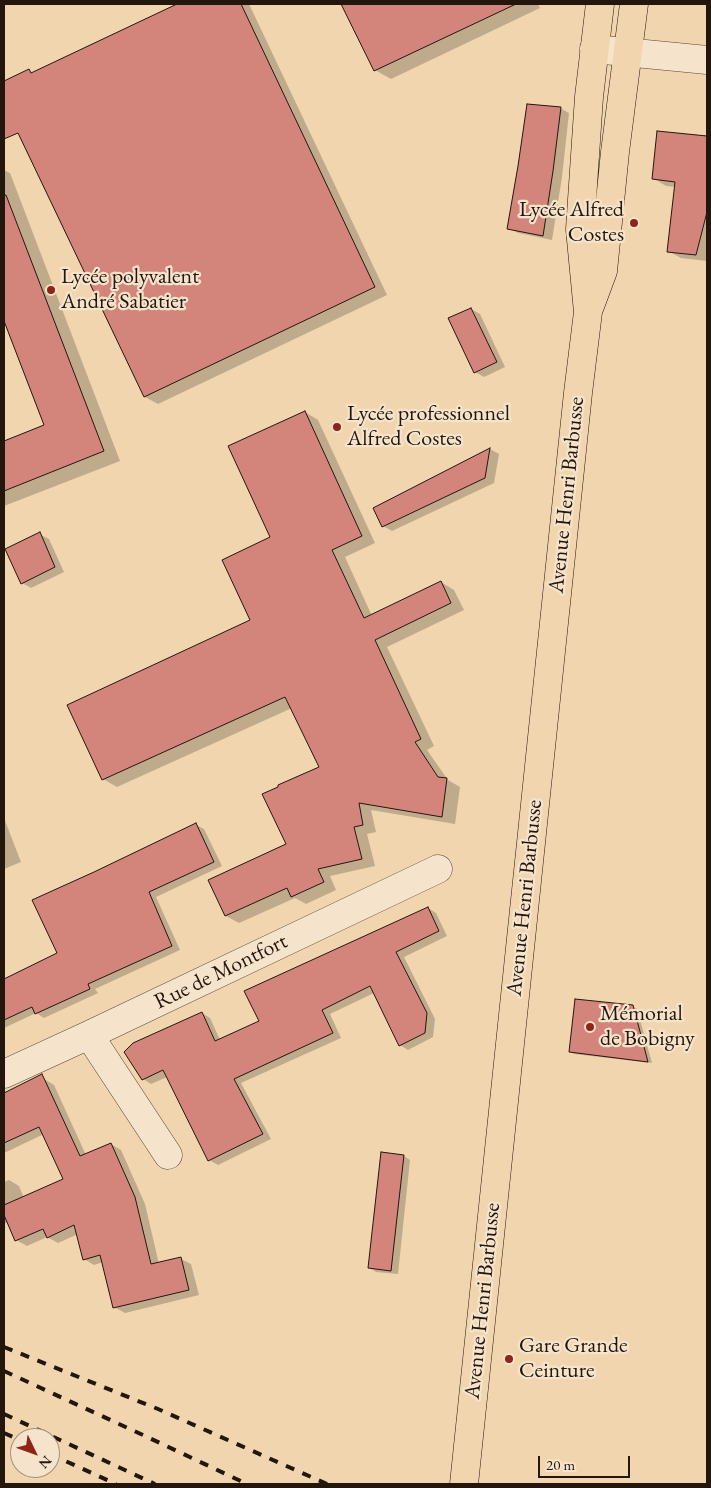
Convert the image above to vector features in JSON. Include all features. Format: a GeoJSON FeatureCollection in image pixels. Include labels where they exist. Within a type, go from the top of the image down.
{"type":"FeatureCollection","features":[{"type":"Feature","properties":{"kind":"main road","name":"Avenue Henri Barbusse"},"geometry":{"type":"LineString","coordinates":[[464,1484],[588,312],[580,229],[589,96],[600,4]]}},
{"type":"Feature","properties":{"kind":"main road","name":"Avenue Henri Barbusse"},"geometry":{"type":"LineString","coordinates":[[588,312],[603,271],[627,51],[634,4]]}},
{"type":"Feature","properties":{"kind":"street"},"geometry":{"type":"LineString","coordinates":[[594,49],[707,60]]}},
{"type":"Feature","properties":{"kind":"street","name":"Rue de Montfort"},"geometry":{"type":"LineString","coordinates":[[4,1074],[438,868]]}},
{"type":"Feature","properties":{"kind":"street"},"geometry":{"type":"LineString","coordinates":[[89,1035],[168,1155]]}},
{"type":"Feature","properties":{"kind":"building"},"geometry":{"type":"Polygon","coordinates":[[[177,4],[241,4],[375,287],[144,397],[18,133],[4,139],[4,81],[29,69],[31,73],[177,4]]]}},
{"type":"Feature","properties":{"kind":"building"},"geometry":{"type":"Polygon","coordinates":[[[341,4],[516,4],[374,71],[341,4]]]}},
{"type":"Feature","properties":{"kind":"building"},"geometry":{"type":"Polygon","coordinates":[[[527,104],[561,107],[543,236],[507,229],[527,104]]]}},
{"type":"Feature","properties":{"kind":"building"},"geometry":{"type":"Polygon","coordinates":[[[657,131],[707,136],[707,212],[696,255],[667,252],[675,182],[652,179],[657,131]]]}},
{"type":"Feature","properties":{"kind":"building"},"geometry":{"type":"Polygon","coordinates":[[[4,195],[6,195],[104,451],[4,491],[4,441],[44,425],[4,321],[4,195]]]}},
{"type":"Feature","properties":{"kind":"building"},"geometry":{"type":"Polygon","coordinates":[[[471,308],[497,362],[474,373],[448,318],[471,308]]]}},
{"type":"Feature","properties":{"kind":"building"},"geometry":{"type":"Polygon","coordinates":[[[305,411],[362,536],[332,550],[364,618],[441,581],[451,603],[375,640],[421,739],[415,742],[438,777],[447,778],[442,817],[359,803],[363,825],[354,827],[362,859],[318,869],[324,882],[291,897],[287,888],[225,916],[208,880],[286,844],[262,794],[319,767],[285,697],[102,780],[67,705],[250,620],[222,560],[270,537],[228,446],[305,411]]]}},
{"type":"Feature","properties":{"kind":"building"},"geometry":{"type":"Polygon","coordinates":[[[490,448],[485,478],[382,527],[373,508],[490,448]]]}},
{"type":"Feature","properties":{"kind":"building"},"geometry":{"type":"Polygon","coordinates":[[[40,532],[55,567],[21,584],[5,549],[40,532]]]}},
{"type":"Feature","properties":{"kind":"building"},"geometry":{"type":"Polygon","coordinates":[[[196,823],[214,862],[149,892],[172,946],[88,984],[90,989],[35,1014],[32,1007],[4,1020],[4,979],[57,953],[32,900],[196,823]]]}},
{"type":"Feature","properties":{"kind":"building"},"geometry":{"type":"Polygon","coordinates":[[[428,907],[439,931],[396,952],[427,1013],[425,1033],[399,1046],[370,986],[322,1010],[333,1033],[234,1079],[263,1134],[208,1161],[163,1070],[142,1080],[124,1052],[133,1043],[202,1012],[215,1041],[259,1021],[244,991],[428,907]]]}},
{"type":"Feature","properties":{"kind":"building"},"geometry":{"type":"Polygon","coordinates":[[[575,999],[633,1005],[648,1062],[569,1052],[575,999]]]}},
{"type":"Feature","properties":{"kind":"building"},"geometry":{"type":"Polygon","coordinates":[[[42,1074],[80,1156],[111,1143],[135,1197],[151,1264],[181,1257],[189,1290],[113,1308],[100,1255],[83,1260],[74,1225],[47,1238],[43,1229],[15,1241],[4,1215],[4,1205],[63,1179],[39,1127],[4,1143],[4,1093],[42,1074]]]}},
{"type":"Feature","properties":{"kind":"building"},"geometry":{"type":"Polygon","coordinates":[[[381,1152],[404,1155],[391,1271],[368,1268],[381,1152]]]}},
{"type":"Feature","properties":{"kind":"railway"},"geometry":{"type":"LineString","coordinates":[[4,1347],[158,1409],[327,1484]]}},
{"type":"Feature","properties":{"kind":"railway"},"geometry":{"type":"LineString","coordinates":[[4,1371],[247,1484]]}},
{"type":"Feature","properties":{"kind":"railway"},"geometry":{"type":"LineString","coordinates":[[4,1414],[155,1484]]}},
{"type":"Feature","properties":{"kind":"railway"},"geometry":{"type":"LineString","coordinates":[[4,1433],[10,1436]]}},
{"type":"Feature","properties":{"kind":"railway"},"geometry":{"type":"LineString","coordinates":[[60,1459],[116,1484]]}},
{"type":"Feature","properties":{"kind":"place","name":"Lycée Alfred Costes"},"geometry":{"type":"Point","coordinates":[634,223]}},
{"type":"Feature","properties":{"kind":"place","name":"Lycée polyvalent André Sabatier"},"geometry":{"type":"Point","coordinates":[51,290]}},
{"type":"Feature","properties":{"kind":"place","name":"Lycée professionnel Alfred Costes"},"geometry":{"type":"Point","coordinates":[337,427]}},
{"type":"Feature","properties":{"kind":"place","name":"Mémorial de Bobigny"},"geometry":{"type":"Point","coordinates":[590,1027]}},
{"type":"Feature","properties":{"kind":"place","name":"Gare Grande Ceinture"},"geometry":{"type":"Point","coordinates":[509,1359]}}]}
